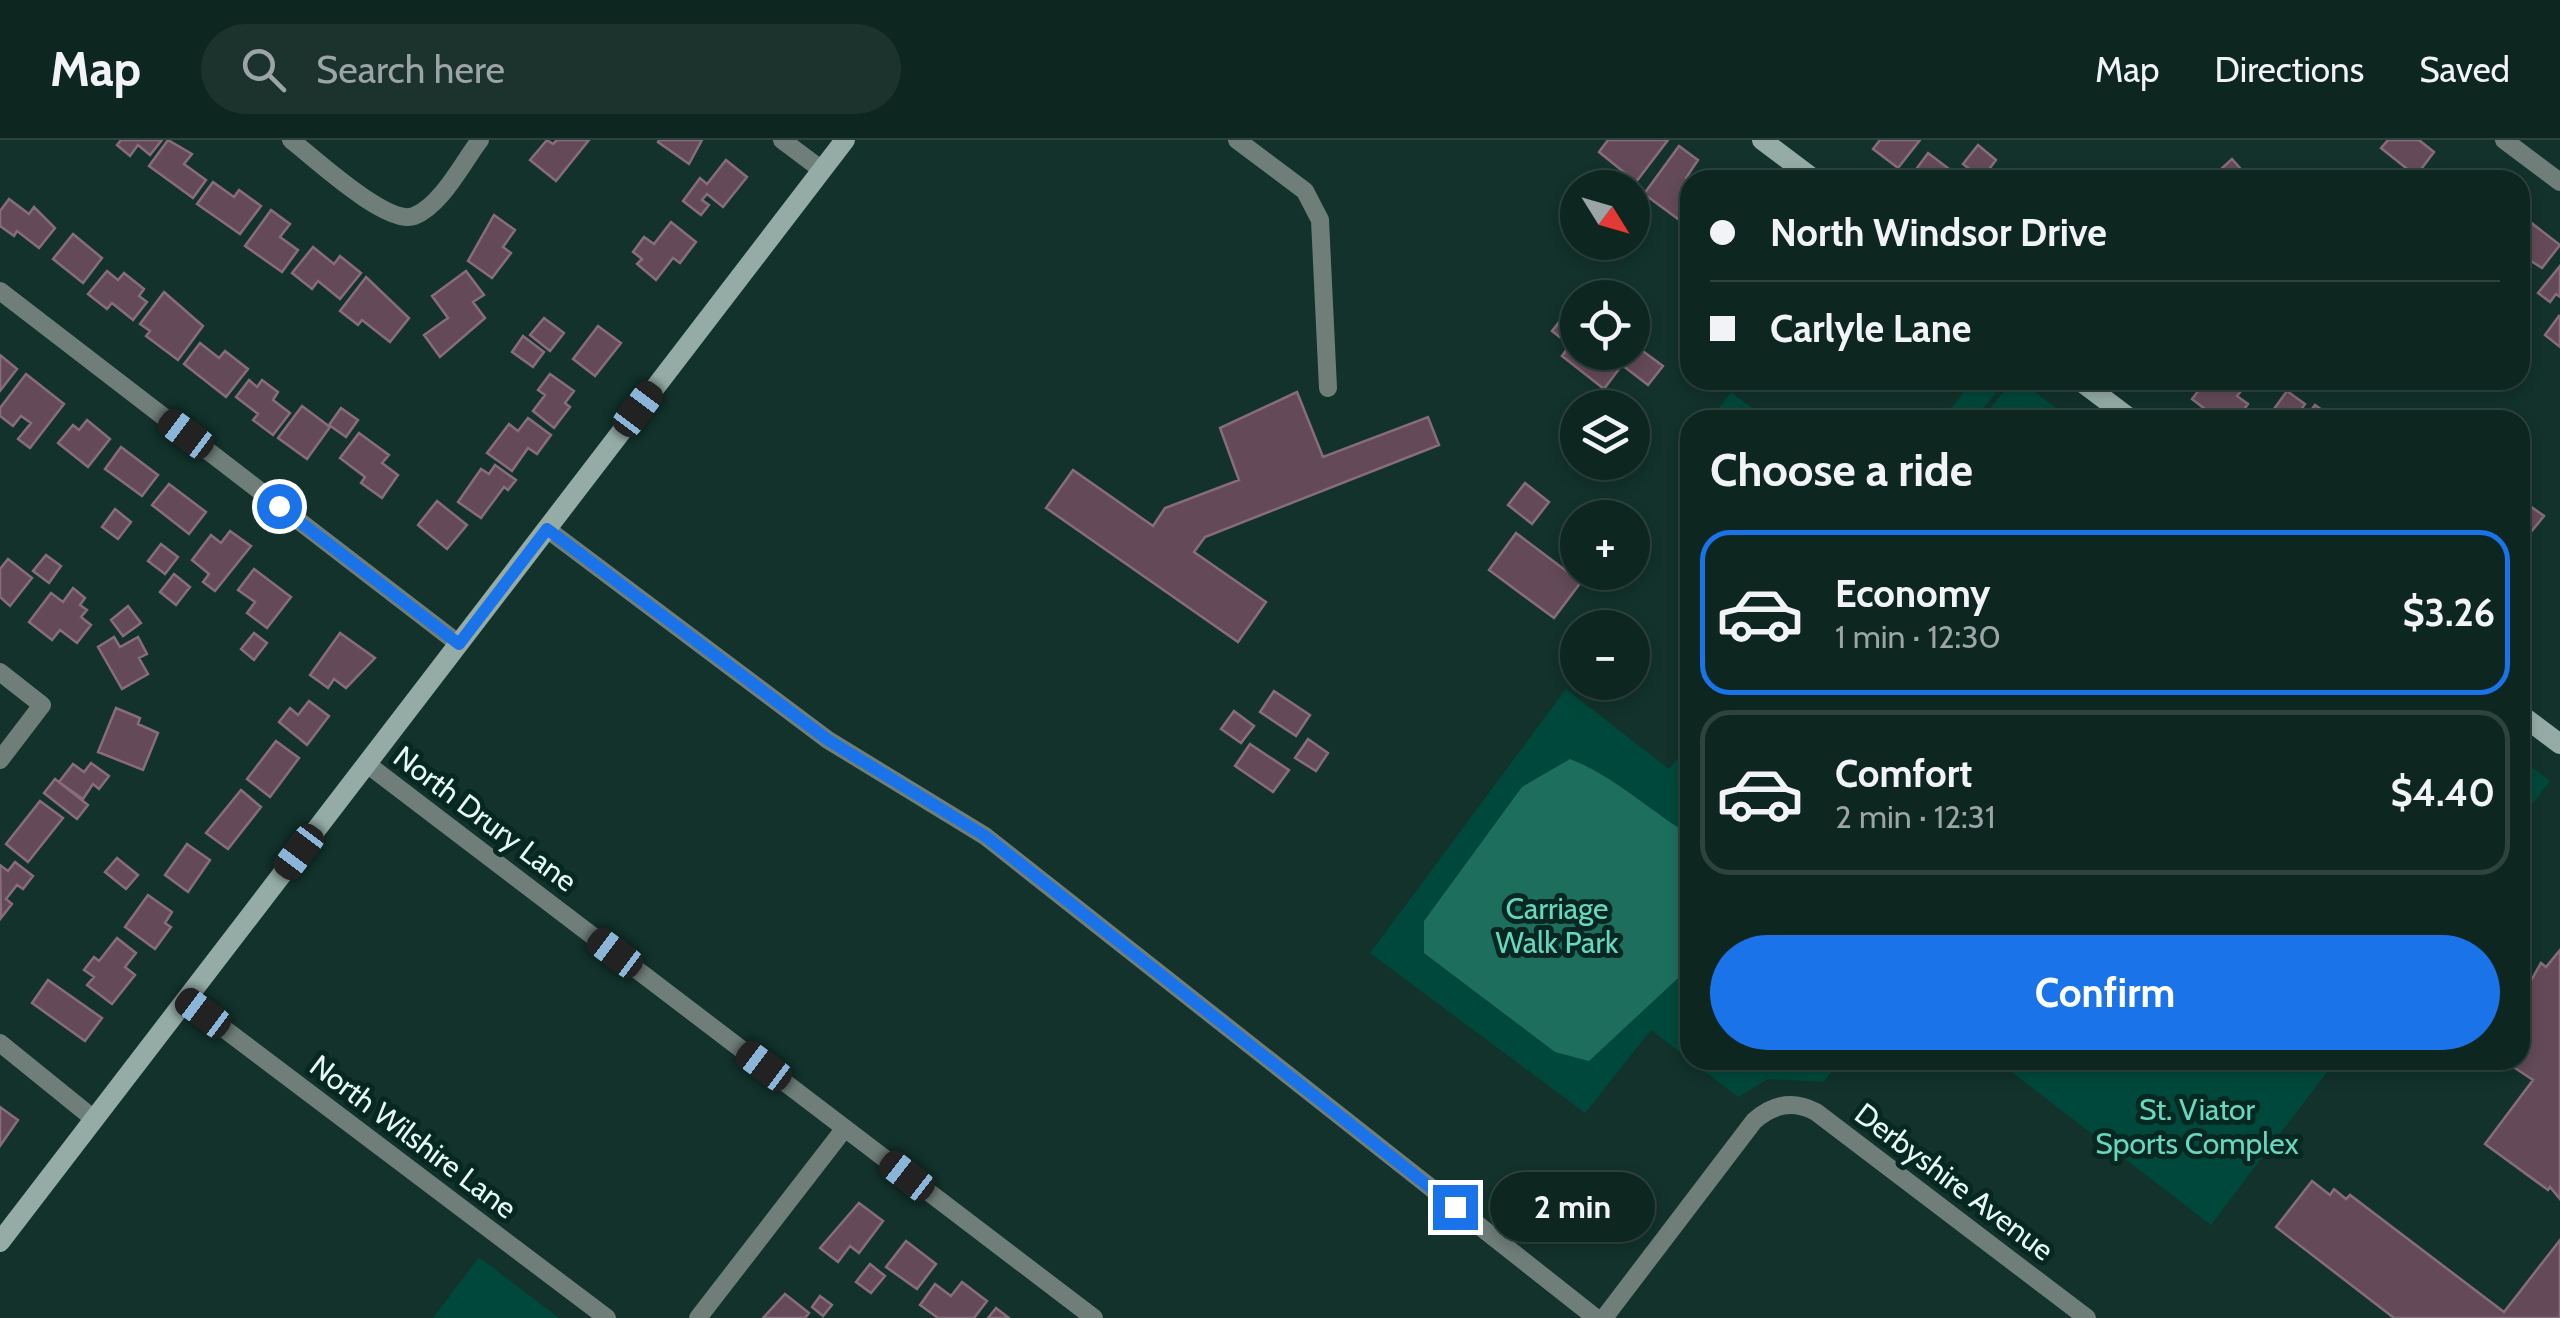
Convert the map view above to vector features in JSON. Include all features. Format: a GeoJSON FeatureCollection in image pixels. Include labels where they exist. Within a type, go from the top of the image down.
{"type":"FeatureCollection","features":[{"type":"Feature","properties":{"kind":"main road"},"geometry":{"type":"LineString","coordinates":[[0,1242],[845,140]]}},
{"type":"Feature","properties":{"kind":"main road"},"geometry":{"type":"LineString","coordinates":[[1762,140],[1802,170]]}},
{"type":"Feature","properties":{"kind":"main road"},"geometry":{"type":"LineString","coordinates":[[2092,390],[2119,410]]}},
{"type":"Feature","properties":{"kind":"main road"},"geometry":{"type":"LineString","coordinates":[[2530,722],[2560,744]]}},
{"type":"Feature","properties":{"kind":"street"},"geometry":{"type":"LineString","coordinates":[[290,140],[378,206],[394,216],[412,217],[426,208],[480,140]]}},
{"type":"Feature","properties":{"kind":"street"},"geometry":{"type":"LineString","coordinates":[[782,140],[822,170]]}},
{"type":"Feature","properties":{"kind":"street"},"geometry":{"type":"LineString","coordinates":[[1237,140],[1305,191],[1320,220],[1328,388]]}},
{"type":"Feature","properties":{"kind":"street"},"geometry":{"type":"LineString","coordinates":[[2504,140],[2560,182]]}},
{"type":"Feature","properties":{"kind":"street"},"geometry":{"type":"LineString","coordinates":[[0,291],[459,644]]}},
{"type":"Feature","properties":{"kind":"street"},"geometry":{"type":"LineString","coordinates":[[547,529],[828,740],[985,836],[1596,1318]]}},
{"type":"Feature","properties":{"kind":"street"},"geometry":{"type":"LineString","coordinates":[[0,672],[42,705],[0,760]]}},
{"type":"Feature","properties":{"kind":"street","name":"North Drury Lane"},"geometry":{"type":"LineString","coordinates":[[367,764],[1094,1318]]}},
{"type":"Feature","properties":{"kind":"street","name":"North Wilshire Lane"},"geometry":{"type":"LineString","coordinates":[[186,1000],[607,1318]]}},
{"type":"Feature","properties":{"kind":"street"},"geometry":{"type":"LineString","coordinates":[[0,1043],[94,1119]]}},
{"type":"Feature","properties":{"kind":"street","name":"Derbyshire Avenue"},"geometry":{"type":"LineString","coordinates":[[1604,1318],[1754,1121],[1782,1105],[1802,1106],[1816,1112],[2087,1318]]}},
{"type":"Feature","properties":{"kind":"street"},"geometry":{"type":"LineString","coordinates":[[698,1318],[845,1128]]}},
{"type":"Feature","properties":{"kind":"green space"},"geometry":{"type":"Polygon","coordinates":[[[1965,390],[1998,390],[1982,410],[1950,410],[1965,390]]]}},
{"type":"Feature","properties":{"kind":"green space"},"geometry":{"type":"Polygon","coordinates":[[[2005,390],[2032,390],[2059,410],[1989,410],[2005,390]]]}},
{"type":"Feature","properties":{"kind":"green space"},"geometry":{"type":"Polygon","coordinates":[[[1731,392],[1755,410],[1718,410],[1731,392]]]}},
{"type":"Feature","properties":{"kind":"green space","name":"Carriage Walk Park"},"geometry":{"type":"Polygon","coordinates":[[[1560,697],[1580,700],[1669,769],[1680,755],[1680,1052],[1651,1030],[1585,1113],[1370,953],[1560,697]]]}},
{"type":"Feature","properties":{"kind":"green space"},"geometry":{"type":"Polygon","coordinates":[[[2530,766],[2550,781],[2530,807],[2530,766]]]}},
{"type":"Feature","properties":{"kind":"green space","name":"Carriage Walk Park"},"geometry":{"type":"Polygon","coordinates":[[[1703,1070],[1833,1070],[1824,1082],[1768,1079],[1738,1097],[1703,1070]]]}},
{"type":"Feature","properties":{"kind":"green space","name":"St. Viator Sports Complex"},"geometry":{"type":"Polygon","coordinates":[[[2009,1070],[2328,1070],[2211,1225],[2009,1070]]]}},
{"type":"Feature","properties":{"kind":"green space"},"geometry":{"type":"Polygon","coordinates":[[[479,1257],[559,1318],[433,1318],[479,1257]]]}},
{"type":"Feature","properties":{"kind":"shaded area","name":"Carriage Walk Park"},"geometry":{"type":"Polygon","coordinates":[[[1570,759],[1617,784],[1680,828],[1680,976],[1589,1061],[1555,1052],[1424,953],[1424,921],[1522,787],[1570,759]]]}},
{"type":"Feature","properties":{"kind":"building"},"geometry":{"type":"Polygon","coordinates":[[[121,140],[162,140],[150,155],[138,145],[130,156],[117,145],[121,140]]]}},
{"type":"Feature","properties":{"kind":"building"},"geometry":{"type":"Polygon","coordinates":[[[168,140],[192,154],[184,164],[206,180],[193,198],[149,166],[168,140]]]}},
{"type":"Feature","properties":{"kind":"building"},"geometry":{"type":"Polygon","coordinates":[[[547,140],[553,144],[557,140],[589,140],[556,181],[530,160],[547,140]]]}},
{"type":"Feature","properties":{"kind":"building"},"geometry":{"type":"Polygon","coordinates":[[[659,140],[702,140],[689,164],[658,142],[659,140]]]}},
{"type":"Feature","properties":{"kind":"building"},"geometry":{"type":"Polygon","coordinates":[[[1608,140],[1668,140],[1645,170],[1621,170],[1599,152],[1608,140]]]}},
{"type":"Feature","properties":{"kind":"building"},"geometry":{"type":"Polygon","coordinates":[[[1880,140],[1920,140],[1898,168],[1873,149],[1880,140]]]}},
{"type":"Feature","properties":{"kind":"building"},"geometry":{"type":"Polygon","coordinates":[[[2388,140],[2419,140],[2434,152],[2420,170],[2408,170],[2381,148],[2388,140]]]}},
{"type":"Feature","properties":{"kind":"building"},"geometry":{"type":"Polygon","coordinates":[[[1978,145],[1996,160],[1989,170],[1971,170],[1963,164],[1978,145]]]}},
{"type":"Feature","properties":{"kind":"building"},"geometry":{"type":"Polygon","coordinates":[[[1679,146],[1698,160],[1691,170],[1680,170],[1680,220],[1650,198],[1650,186],[1679,146]]]}},
{"type":"Feature","properties":{"kind":"building"},"geometry":{"type":"Polygon","coordinates":[[[1928,153],[1950,170],[1916,170],[1928,153]]]}},
{"type":"Feature","properties":{"kind":"building"},"geometry":{"type":"Polygon","coordinates":[[[2232,159],[2242,170],[2220,170],[2232,159]]]}},
{"type":"Feature","properties":{"kind":"building"},"geometry":{"type":"Polygon","coordinates":[[[726,160],[747,177],[723,207],[707,194],[702,200],[709,205],[701,215],[683,201],[700,178],[707,184],[726,160]]]}},
{"type":"Feature","properties":{"kind":"building"},"geometry":{"type":"Polygon","coordinates":[[[213,182],[234,197],[239,190],[261,206],[240,234],[197,204],[213,182]]]}},
{"type":"Feature","properties":{"kind":"building"},"geometry":{"type":"Polygon","coordinates":[[[9,199],[29,214],[34,207],[55,228],[39,248],[17,231],[14,236],[0,226],[0,211],[9,199]]]}},
{"type":"Feature","properties":{"kind":"building"},"geometry":{"type":"Polygon","coordinates":[[[271,210],[290,224],[280,237],[298,250],[282,272],[245,246],[271,210]]]}},
{"type":"Feature","properties":{"kind":"building"},"geometry":{"type":"Polygon","coordinates":[[[494,215],[515,230],[503,247],[511,253],[492,278],[468,261],[494,215]]]}},
{"type":"Feature","properties":{"kind":"building"},"geometry":{"type":"Polygon","coordinates":[[[671,222],[696,242],[680,263],[673,258],[656,280],[637,264],[642,259],[633,252],[644,237],[654,244],[671,222]]]}},
{"type":"Feature","properties":{"kind":"building"},"geometry":{"type":"Polygon","coordinates":[[[2530,222],[2560,245],[2542,268],[2530,260],[2530,222]]]}},
{"type":"Feature","properties":{"kind":"building"},"geometry":{"type":"Polygon","coordinates":[[[73,234],[102,258],[83,283],[53,259],[73,234]]]}},
{"type":"Feature","properties":{"kind":"building"},"geometry":{"type":"Polygon","coordinates":[[[313,247],[334,264],[340,256],[361,273],[340,299],[318,281],[312,289],[292,273],[313,247]]]}},
{"type":"Feature","properties":{"kind":"building"},"geometry":{"type":"Polygon","coordinates":[[[2560,266],[2560,297],[2556,294],[2550,302],[2538,293],[2560,266]]]}},
{"type":"Feature","properties":{"kind":"building"},"geometry":{"type":"Polygon","coordinates":[[[107,271],[118,280],[124,273],[144,289],[139,296],[147,302],[133,320],[112,303],[107,309],[88,294],[107,271]]]}},
{"type":"Feature","properties":{"kind":"building"},"geometry":{"type":"Polygon","coordinates":[[[466,271],[484,295],[473,302],[485,318],[440,357],[424,335],[448,318],[432,296],[466,271]]]}},
{"type":"Feature","properties":{"kind":"building"},"geometry":{"type":"Polygon","coordinates":[[[366,277],[409,318],[390,342],[362,320],[358,325],[340,311],[366,277]]]}},
{"type":"Feature","properties":{"kind":"building"},"geometry":{"type":"Polygon","coordinates":[[[164,292],[203,326],[178,360],[146,336],[150,331],[140,324],[164,292]]]}},
{"type":"Feature","properties":{"kind":"building"},"geometry":{"type":"Polygon","coordinates":[[[2560,317],[2560,347],[2545,335],[2560,317]]]}},
{"type":"Feature","properties":{"kind":"building"},"geometry":{"type":"Polygon","coordinates":[[[544,318],[564,333],[550,351],[530,335],[544,318]]]}},
{"type":"Feature","properties":{"kind":"building"},"geometry":{"type":"Polygon","coordinates":[[[1560,321],[1560,337],[1552,331],[1560,321]]]}},
{"type":"Feature","properties":{"kind":"building"},"geometry":{"type":"Polygon","coordinates":[[[598,326],[621,343],[595,376],[573,359],[598,326]]]}},
{"type":"Feature","properties":{"kind":"building"},"geometry":{"type":"Polygon","coordinates":[[[523,336],[544,352],[533,367],[512,352],[523,336]]]}},
{"type":"Feature","properties":{"kind":"building"},"geometry":{"type":"Polygon","coordinates":[[[200,343],[219,358],[225,351],[248,369],[226,397],[184,364],[200,343]]]}},
{"type":"Feature","properties":{"kind":"building"},"geometry":{"type":"Polygon","coordinates":[[[0,355],[17,369],[0,391],[0,355]]]}},
{"type":"Feature","properties":{"kind":"building"},"geometry":{"type":"Polygon","coordinates":[[[1650,356],[1663,366],[1648,385],[1628,370],[1650,370],[1650,356]]]}},
{"type":"Feature","properties":{"kind":"building"},"geometry":{"type":"Polygon","coordinates":[[[1580,370],[1618,370],[1604,389],[1580,370]]]}},
{"type":"Feature","properties":{"kind":"building"},"geometry":{"type":"Polygon","coordinates":[[[26,374],[64,404],[30,448],[18,439],[31,423],[21,416],[13,426],[0,416],[0,408],[26,374]]]}},
{"type":"Feature","properties":{"kind":"building"},"geometry":{"type":"Polygon","coordinates":[[[550,374],[574,391],[565,403],[570,407],[554,428],[533,411],[545,395],[538,390],[550,374]]]}},
{"type":"Feature","properties":{"kind":"building"},"geometry":{"type":"Polygon","coordinates":[[[249,380],[257,387],[262,380],[278,392],[273,400],[290,413],[273,435],[253,420],[258,414],[236,397],[249,380]]]}},
{"type":"Feature","properties":{"kind":"building"},"geometry":{"type":"Polygon","coordinates":[[[2199,390],[2242,390],[2237,396],[2248,404],[2244,410],[2206,410],[2192,399],[2199,390]]]}},
{"type":"Feature","properties":{"kind":"building"},"geometry":{"type":"Polygon","coordinates":[[[2287,391],[2305,404],[2301,410],[2273,410],[2287,391]]]}},
{"type":"Feature","properties":{"kind":"building"},"geometry":{"type":"Polygon","coordinates":[[[1297,392],[1323,457],[1428,417],[1439,445],[1205,537],[1194,552],[1266,602],[1238,642],[1046,508],[1073,470],[1153,526],[1165,508],[1239,480],[1220,428],[1297,392]]]}},
{"type":"Feature","properties":{"kind":"building"},"geometry":{"type":"Polygon","coordinates":[[[302,406],[330,427],[307,459],[278,438],[302,406]]]}},
{"type":"Feature","properties":{"kind":"building"},"geometry":{"type":"Polygon","coordinates":[[[341,408],[358,420],[346,437],[329,425],[341,408]]]}},
{"type":"Feature","properties":{"kind":"building"},"geometry":{"type":"Polygon","coordinates":[[[528,418],[551,435],[537,454],[528,448],[512,471],[487,453],[509,424],[518,431],[528,418]]]}},
{"type":"Feature","properties":{"kind":"building"},"geometry":{"type":"Polygon","coordinates":[[[87,420],[110,439],[88,467],[58,443],[73,425],[79,430],[87,420]]]}},
{"type":"Feature","properties":{"kind":"building"},"geometry":{"type":"Polygon","coordinates":[[[359,433],[389,455],[382,463],[398,475],[382,498],[361,483],[365,477],[340,458],[359,433]]]}},
{"type":"Feature","properties":{"kind":"building"},"geometry":{"type":"Polygon","coordinates":[[[121,447],[158,475],[142,496],[105,469],[121,447]]]}},
{"type":"Feature","properties":{"kind":"building"},"geometry":{"type":"Polygon","coordinates":[[[495,465],[516,480],[508,490],[504,487],[481,518],[458,502],[481,469],[489,474],[495,465]]]}},
{"type":"Feature","properties":{"kind":"building"},"geometry":{"type":"Polygon","coordinates":[[[1525,483],[1549,502],[1532,524],[1508,505],[1525,483]]]}},
{"type":"Feature","properties":{"kind":"building"},"geometry":{"type":"Polygon","coordinates":[[[169,484],[206,512],[189,534],[152,505],[169,484]]]}},
{"type":"Feature","properties":{"kind":"building"},"geometry":{"type":"Polygon","coordinates":[[[437,501],[467,525],[447,549],[418,525],[437,501]]]}},
{"type":"Feature","properties":{"kind":"building"},"geometry":{"type":"Polygon","coordinates":[[[2530,506],[2544,516],[2530,533],[2530,506]]]}},
{"type":"Feature","properties":{"kind":"building"},"geometry":{"type":"Polygon","coordinates":[[[115,509],[131,522],[118,539],[102,527],[115,509]]]}},
{"type":"Feature","properties":{"kind":"building"},"geometry":{"type":"Polygon","coordinates":[[[230,531],[251,546],[215,591],[203,582],[209,574],[192,560],[211,535],[221,543],[230,531]]]}},
{"type":"Feature","properties":{"kind":"building"},"geometry":{"type":"Polygon","coordinates":[[[1516,533],[1560,566],[1560,590],[1575,590],[1554,618],[1489,570],[1516,533]]]}},
{"type":"Feature","properties":{"kind":"building"},"geometry":{"type":"Polygon","coordinates":[[[161,544],[178,557],[165,574],[148,561],[161,544]]]}},
{"type":"Feature","properties":{"kind":"building"},"geometry":{"type":"Polygon","coordinates":[[[46,555],[61,566],[49,583],[33,571],[46,555]]]}},
{"type":"Feature","properties":{"kind":"building"},"geometry":{"type":"Polygon","coordinates":[[[8,559],[32,578],[10,606],[0,597],[0,569],[8,559]]]}},
{"type":"Feature","properties":{"kind":"building"},"geometry":{"type":"Polygon","coordinates":[[[254,569],[291,597],[267,628],[247,613],[255,602],[238,590],[254,569]]]}},
{"type":"Feature","properties":{"kind":"building"},"geometry":{"type":"Polygon","coordinates":[[[174,574],[190,587],[176,605],[160,592],[174,574]]]}},
{"type":"Feature","properties":{"kind":"building"},"geometry":{"type":"Polygon","coordinates":[[[73,588],[85,598],[80,605],[87,610],[81,617],[91,625],[77,643],[60,630],[52,640],[29,622],[51,593],[63,602],[73,588]]]}},
{"type":"Feature","properties":{"kind":"building"},"geometry":{"type":"Polygon","coordinates":[[[128,606],[141,623],[123,636],[111,620],[128,606]]]}},
{"type":"Feature","properties":{"kind":"building"},"geometry":{"type":"Polygon","coordinates":[[[254,633],[267,643],[254,660],[241,649],[254,633]]]}},
{"type":"Feature","properties":{"kind":"building"},"geometry":{"type":"Polygon","coordinates":[[[340,633],[375,658],[346,688],[334,679],[328,688],[310,675],[340,633]]]}},
{"type":"Feature","properties":{"kind":"building"},"geometry":{"type":"Polygon","coordinates":[[[114,637],[120,647],[138,637],[147,654],[139,658],[148,674],[122,689],[98,647],[114,637]]]}},
{"type":"Feature","properties":{"kind":"building"},"geometry":{"type":"Polygon","coordinates":[[[1274,691],[1310,715],[1296,736],[1260,712],[1274,691]]]}},
{"type":"Feature","properties":{"kind":"building"},"geometry":{"type":"Polygon","coordinates":[[[309,701],[329,716],[307,745],[279,722],[290,708],[298,715],[309,701]]]}},
{"type":"Feature","properties":{"kind":"building"},"geometry":{"type":"Polygon","coordinates":[[[116,708],[140,718],[138,724],[158,733],[143,770],[98,752],[116,708]]]}},
{"type":"Feature","properties":{"kind":"building"},"geometry":{"type":"Polygon","coordinates":[[[1234,711],[1254,726],[1241,743],[1221,729],[1234,711]]]}},
{"type":"Feature","properties":{"kind":"building"},"geometry":{"type":"Polygon","coordinates":[[[1308,739],[1328,753],[1316,771],[1295,758],[1308,739]]]}},
{"type":"Feature","properties":{"kind":"building"},"geometry":{"type":"Polygon","coordinates":[[[276,741],[299,758],[270,797],[247,779],[276,741]]]}},
{"type":"Feature","properties":{"kind":"building"},"geometry":{"type":"Polygon","coordinates":[[[1250,744],[1289,770],[1273,792],[1235,766],[1250,744]]]}},
{"type":"Feature","properties":{"kind":"building"},"geometry":{"type":"Polygon","coordinates":[[[91,763],[109,776],[99,789],[93,784],[83,799],[59,782],[73,764],[84,772],[91,763]]]}},
{"type":"Feature","properties":{"kind":"building"},"geometry":{"type":"Polygon","coordinates":[[[55,779],[88,805],[77,819],[44,793],[55,779]]]}},
{"type":"Feature","properties":{"kind":"building"},"geometry":{"type":"Polygon","coordinates":[[[241,790],[261,807],[228,849],[206,833],[241,790]]]}},
{"type":"Feature","properties":{"kind":"building"},"geometry":{"type":"Polygon","coordinates":[[[40,801],[63,818],[28,862],[6,844],[40,801]]]}},
{"type":"Feature","properties":{"kind":"building"},"geometry":{"type":"Polygon","coordinates":[[[187,844],[210,860],[188,892],[165,875],[187,844]]]}},
{"type":"Feature","properties":{"kind":"building"},"geometry":{"type":"Polygon","coordinates":[[[117,858],[138,875],[126,889],[105,872],[117,858]]]}},
{"type":"Feature","properties":{"kind":"building"},"geometry":{"type":"Polygon","coordinates":[[[15,862],[33,876],[23,889],[17,885],[6,899],[12,904],[1,918],[0,865],[8,871],[15,862]]]}},
{"type":"Feature","properties":{"kind":"building"},"geometry":{"type":"Polygon","coordinates":[[[148,895],[172,912],[165,923],[171,927],[155,949],[125,927],[148,895]]]}},
{"type":"Feature","properties":{"kind":"building"},"geometry":{"type":"Polygon","coordinates":[[[117,938],[136,953],[125,967],[135,975],[112,1004],[87,985],[94,977],[84,970],[94,957],[99,961],[117,938]]]}},
{"type":"Feature","properties":{"kind":"building"},"geometry":{"type":"Polygon","coordinates":[[[2560,950],[2560,1199],[2550,1187],[2548,1190],[2485,1144],[2533,1080],[2518,1070],[2530,1070],[2530,982],[2541,963],[2546,967],[2560,950]]]}},
{"type":"Feature","properties":{"kind":"building"},"geometry":{"type":"Polygon","coordinates":[[[48,980],[102,1018],[85,1041],[32,1003],[48,980]]]}},
{"type":"Feature","properties":{"kind":"building"},"geometry":{"type":"Polygon","coordinates":[[[0,1107],[18,1120],[0,1146],[0,1107]]]}},
{"type":"Feature","properties":{"kind":"building"},"geometry":{"type":"Polygon","coordinates":[[[2312,1181],[2330,1195],[2334,1189],[2346,1199],[2350,1195],[2504,1312],[2560,1240],[2560,1318],[2394,1318],[2276,1227],[2312,1181]]]}},
{"type":"Feature","properties":{"kind":"building"},"geometry":{"type":"Polygon","coordinates":[[[859,1203],[883,1221],[859,1253],[850,1246],[838,1262],[820,1248],[859,1203]]]}},
{"type":"Feature","properties":{"kind":"building"},"geometry":{"type":"Polygon","coordinates":[[[906,1241],[936,1264],[917,1289],[886,1267],[906,1241]]]}},
{"type":"Feature","properties":{"kind":"building"},"geometry":{"type":"Polygon","coordinates":[[[870,1264],[885,1276],[871,1293],[856,1282],[870,1264]]]}},
{"type":"Feature","properties":{"kind":"building"},"geometry":{"type":"Polygon","coordinates":[[[962,1282],[987,1301],[974,1318],[938,1318],[920,1305],[935,1284],[951,1296],[962,1282]]]}},
{"type":"Feature","properties":{"kind":"building"},"geometry":{"type":"Polygon","coordinates":[[[785,1294],[809,1313],[805,1318],[763,1318],[785,1294]]]}},
{"type":"Feature","properties":{"kind":"building"},"geometry":{"type":"Polygon","coordinates":[[[820,1296],[832,1305],[823,1316],[812,1307],[820,1296]]]}},
{"type":"Feature","properties":{"kind":"building"},"geometry":{"type":"Polygon","coordinates":[[[996,1308],[1009,1318],[988,1318],[996,1308]]]}},
{"type":"Feature","properties":{"kind":"route"},"geometry":{"type":"LineString","coordinates":[[279,506],[459,644],[547,529],[828,740],[985,836],[1455,1207]]}}]}
